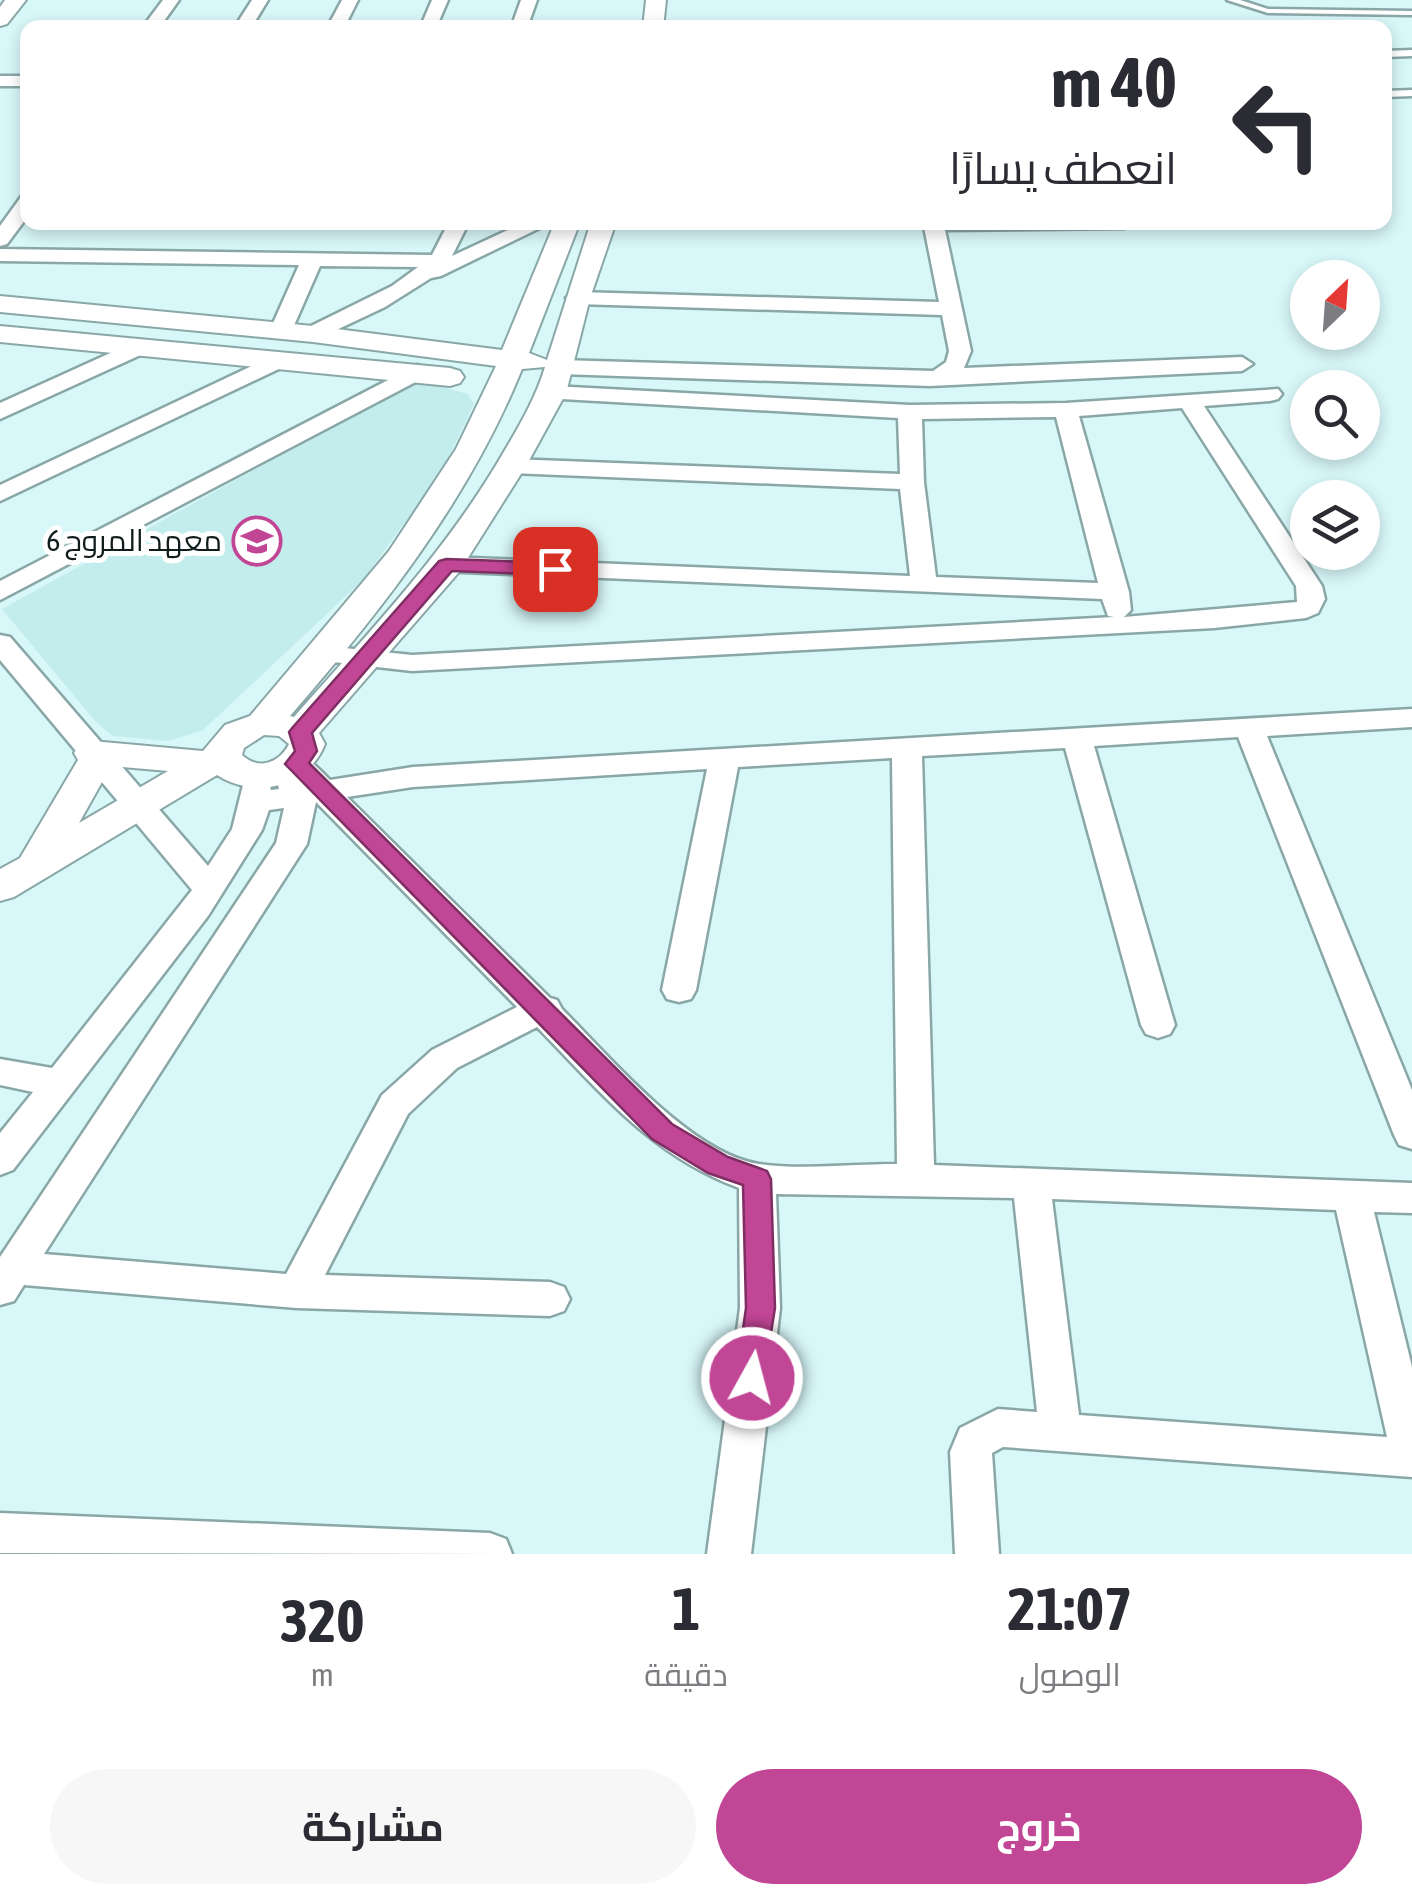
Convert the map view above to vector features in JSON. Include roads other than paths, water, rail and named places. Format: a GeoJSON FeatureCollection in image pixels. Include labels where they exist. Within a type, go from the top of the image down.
{"type":"FeatureCollection","features":[{"type":"Feature","properties":{"kind":"street"},"geometry":{"type":"LineString","coordinates":[[0,20],[16,0]]}},
{"type":"Feature","properties":{"kind":"street"},"geometry":{"type":"LineString","coordinates":[[0,240],[20,212]]}},
{"type":"Feature","properties":{"kind":"street"},"geometry":{"type":"LineString","coordinates":[[417,279],[440,261],[456,230]]}},
{"type":"Feature","properties":{"kind":"street"},"geometry":{"type":"LineString","coordinates":[[313,334],[417,279],[524,230]]}},
{"type":"Feature","properties":{"kind":"street"},"geometry":{"type":"LineString","coordinates":[[263,724],[389,577],[436,507],[508,371],[565,230]]}},
{"type":"Feature","properties":{"kind":"street"},"geometry":{"type":"LineString","coordinates":[[17,877],[144,804],[269,772],[446,565],[512,466],[555,380],[601,230]]}},
{"type":"Feature","properties":{"kind":"street"},"geometry":{"type":"LineString","coordinates":[[934,230],[960,360],[944,376]]}},
{"type":"Feature","properties":{"kind":"street"},"geometry":{"type":"LineString","coordinates":[[0,255],[440,261]]}},
{"type":"Feature","properties":{"kind":"street"},"geometry":{"type":"LineString","coordinates":[[281,330],[312,260]]}},
{"type":"Feature","properties":{"kind":"street"},"geometry":{"type":"LineString","coordinates":[[578,298],[950,309]]}},
{"type":"Feature","properties":{"kind":"street"},"geometry":{"type":"LineString","coordinates":[[0,304],[313,334],[555,380],[910,412],[1066,410],[1270,394]]}},
{"type":"Feature","properties":{"kind":"street"},"geometry":{"type":"LineString","coordinates":[[0,334],[417,372],[508,371]]}},
{"type":"Feature","properties":{"kind":"street"},"geometry":{"type":"LineString","coordinates":[[0,412],[139,347]]}},
{"type":"Feature","properties":{"kind":"street"},"geometry":{"type":"LineString","coordinates":[[0,494],[276,360]]}},
{"type":"Feature","properties":{"kind":"street"},"geometry":{"type":"LineString","coordinates":[[555,380],[930,380],[944,376],[1242,364]]}},
{"type":"Feature","properties":{"kind":"street"},"geometry":{"type":"LineString","coordinates":[[0,592],[417,372]]}},
{"type":"Feature","properties":{"kind":"street"},"geometry":{"type":"LineString","coordinates":[[325,654],[412,663],[1119,622],[1214,620],[1296,612],[1308,607],[1312,599],[1309,586],[1190,403]]}},
{"type":"Feature","properties":{"kind":"street"},"geometry":{"type":"LineString","coordinates":[[1066,410],[1116,592],[1119,622]]}},
{"type":"Feature","properties":{"kind":"street"},"geometry":{"type":"LineString","coordinates":[[910,412],[912,482],[924,583]]}},
{"type":"Feature","properties":{"kind":"street"},"geometry":{"type":"LineString","coordinates":[[512,466],[912,482]]}},
{"type":"Feature","properties":{"kind":"street"},"geometry":{"type":"LineString","coordinates":[[446,565],[1116,592]]}},
{"type":"Feature","properties":{"kind":"street"},"geometry":{"type":"LineString","coordinates":[[1032,588],[1042,629]]}},
{"type":"Feature","properties":{"kind":"street"},"geometry":{"type":"LineString","coordinates":[[0,643],[94,756],[144,804],[209,888]]}},
{"type":"Feature","properties":{"kind":"street"},"geometry":{"type":"LineString","coordinates":[[94,756],[269,772],[402,778],[1412,718]]}},
{"type":"Feature","properties":{"kind":"street"},"geometry":{"type":"LineString","coordinates":[[0,1160],[209,888],[247,830],[269,772],[284,725],[263,724],[234,736],[269,772],[301,813],[290,844],[7,1278]]}},
{"type":"Feature","properties":{"kind":"street"},"geometry":{"type":"LineString","coordinates":[[1249,728],[1412,1135]]}},
{"type":"Feature","properties":{"kind":"street"},"geometry":{"type":"LineString","coordinates":[[1077,739],[1158,1025]]}},
{"type":"Feature","properties":{"kind":"street"},"geometry":{"type":"LineString","coordinates":[[907,750],[916,1178]]}},
{"type":"Feature","properties":{"kind":"street"},"geometry":{"type":"LineString","coordinates":[[17,877],[94,756]]}},
{"type":"Feature","properties":{"kind":"street"},"geometry":{"type":"LineString","coordinates":[[678,990],[724,761]]}},
{"type":"Feature","properties":{"kind":"street"},"geometry":{"type":"LineString","coordinates":[[269,772],[370,834],[662,1131],[703,1158],[757,1179],[916,1178],[1412,1198]]}},
{"type":"Feature","properties":{"kind":"street"},"geometry":{"type":"LineString","coordinates":[[297,1291],[395,1106],[413,1082],[462,1045],[545,1009]]}},
{"type":"Feature","properties":{"kind":"street"},"geometry":{"type":"LineString","coordinates":[[0,1072],[60,1084]]}},
{"type":"Feature","properties":{"kind":"street"},"geometry":{"type":"LineString","coordinates":[[729,1554],[760,1308],[757,1179]]}},
{"type":"Feature","properties":{"kind":"street"},"geometry":{"type":"LineString","coordinates":[[1031,1184],[1060,1432]]}},
{"type":"Feature","properties":{"kind":"street"},"geometry":{"type":"LineString","coordinates":[[977,1554],[971,1452],[975,1441],[998,1428],[1412,1456],[1352,1197]]}},
{"type":"Feature","properties":{"kind":"street"},"geometry":{"type":"LineString","coordinates":[[7,1278],[550,1299]]}},
{"type":"Feature","properties":{"kind":"street"},"geometry":{"type":"LineString","coordinates":[[0,1532],[106,1546],[490,1554]]}},
{"type":"Feature","properties":{"kind":"lane"},"geometry":{"type":"LineString","coordinates":[[1232,0],[1268,11],[1412,12]]}},
{"type":"Feature","properties":{"kind":"place","name":"معهد المروج 6"},"geometry":{"type":"Point","coordinates":[257,541]}}]}
